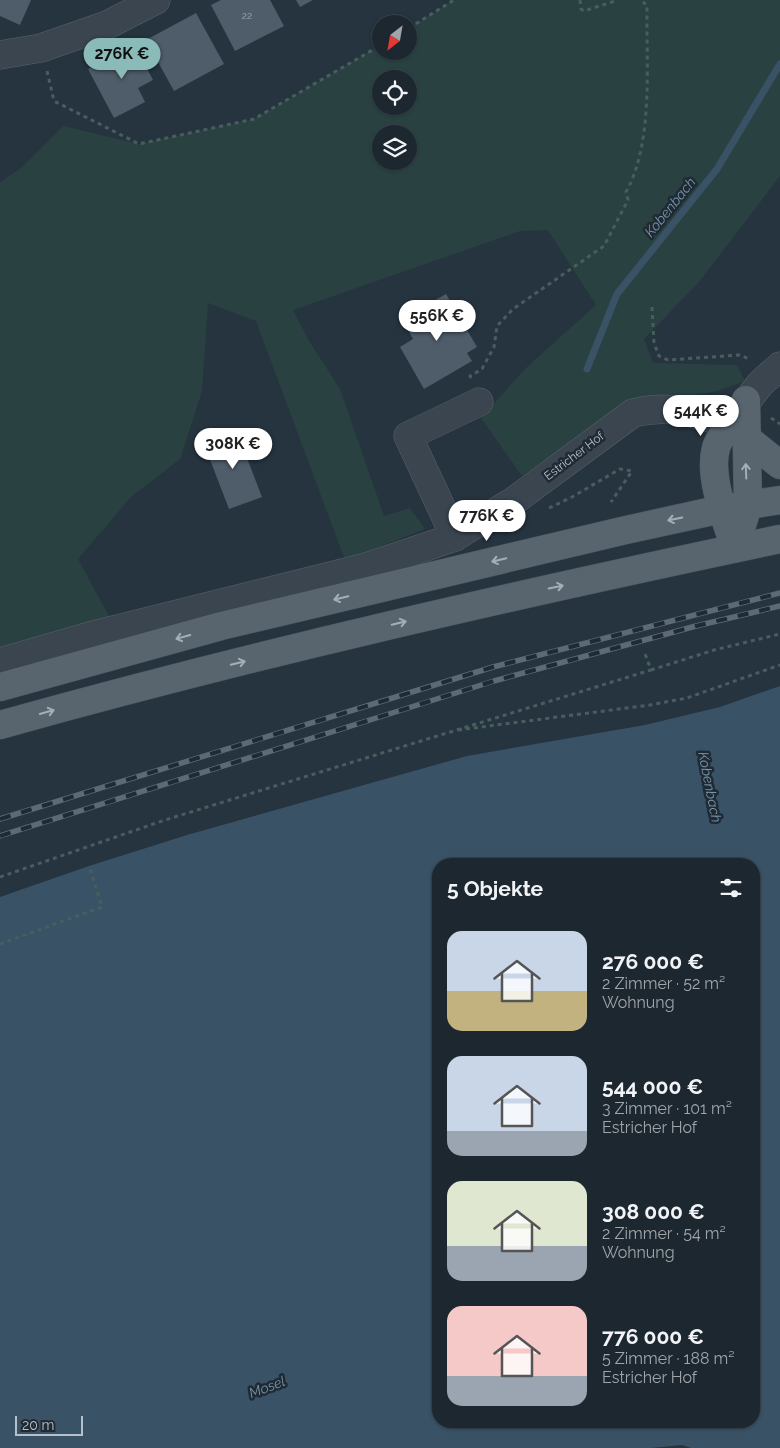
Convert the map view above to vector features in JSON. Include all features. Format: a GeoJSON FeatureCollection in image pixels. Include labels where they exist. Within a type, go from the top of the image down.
{"type":"FeatureCollection","features":[{"type":"Feature","properties":{"kind":"main road"},"geometry":{"type":"LineString","coordinates":[[735,548],[738,431],[746,400]]}},
{"type":"Feature","properties":{"kind":"main road"},"geometry":{"type":"LineString","coordinates":[[735,507],[714,460],[716,447],[738,431]]}},
{"type":"Feature","properties":{"kind":"main road"},"geometry":{"type":"LineString","coordinates":[[738,431],[780,465]]}},
{"type":"Feature","properties":{"kind":"main road"},"geometry":{"type":"LineString","coordinates":[[0,687],[221,626],[735,507],[780,500]]}},
{"type":"Feature","properties":{"kind":"main road"},"geometry":{"type":"LineString","coordinates":[[0,725],[100,697],[440,613],[780,538]]}},
{"type":"Feature","properties":{"kind":"street"},"geometry":{"type":"LineString","coordinates":[[0,55],[41,48],[107,25],[156,0]]}},
{"type":"Feature","properties":{"kind":"street"},"geometry":{"type":"LineString","coordinates":[[746,400],[774,371]]}},
{"type":"Feature","properties":{"kind":"street"},"geometry":{"type":"LineString","coordinates":[[455,536],[408,436],[479,402]]}},
{"type":"Feature","properties":{"kind":"street","name":"Estricher Hof"},"geometry":{"type":"LineString","coordinates":[[0,662],[97,634],[349,572],[455,536],[516,500],[633,414],[653,408],[683,410],[738,431]]}},
{"type":"Feature","properties":{"kind":"street"},"geometry":{"type":"LineString","coordinates":[[683,410],[701,423],[708,433],[713,447],[714,460]]}},
{"type":"Feature","properties":{"kind":"path"},"geometry":{"type":"LineString","coordinates":[[418,22],[454,0]]}},
{"type":"Feature","properties":{"kind":"path"},"geometry":{"type":"LineString","coordinates":[[580,0],[581,9],[584,11],[618,0]]}},
{"type":"Feature","properties":{"kind":"path"},"geometry":{"type":"LineString","coordinates":[[479,402],[470,376],[482,369],[494,347],[497,326],[513,309],[604,246],[628,200],[626,192],[633,179],[642,150],[644,126],[647,5],[640,0]]}},
{"type":"Feature","properties":{"kind":"path"},"geometry":{"type":"LineString","coordinates":[[41,48],[54,101],[139,144],[254,119],[372,50]]}},
{"type":"Feature","properties":{"kind":"path"},"geometry":{"type":"LineString","coordinates":[[652,306],[654,343],[658,356],[668,360],[740,355],[774,371]]}},
{"type":"Feature","properties":{"kind":"path"},"geometry":{"type":"LineString","coordinates":[[540,512],[572,497],[620,469],[632,471],[611,502]]}},
{"type":"Feature","properties":{"kind":"path"},"geometry":{"type":"LineString","coordinates":[[0,877],[165,820],[714,650],[780,634]]}},
{"type":"Feature","properties":{"kind":"path"},"geometry":{"type":"LineString","coordinates":[[644,651],[651,670]]}},
{"type":"Feature","properties":{"kind":"path"},"geometry":{"type":"LineString","coordinates":[[448,732],[678,700],[780,665]]}},
{"type":"Feature","properties":{"kind":"path"},"geometry":{"type":"LineString","coordinates":[[0,944],[102,907],[89,866]]}},
{"type":"Feature","properties":{"kind":"green space"},"geometry":{"type":"Polygon","coordinates":[[[454,0],[780,0],[780,176],[699,282],[644,339],[653,363],[737,365],[745,381],[714,392],[629,404],[522,476],[481,418],[526,368],[596,305],[548,230],[520,231],[293,310],[309,341],[340,389],[384,516],[410,508],[425,529],[345,560],[256,321],[208,303],[202,391],[180,459],[131,497],[78,559],[111,620],[0,656],[0,182],[20,169],[63,126],[139,144],[254,119],[372,50],[372,60],[418,60],[418,22],[454,0]]]}},
{"type":"Feature","properties":{"kind":"water","name":"Mosel"},"geometry":{"type":"Polygon","coordinates":[[[780,686],[780,1448],[691,1448],[682,1445],[651,1448],[0,1448],[0,897],[187,835],[467,756],[645,725],[720,707],[780,686]]]}},
{"type":"Feature","properties":{"kind":"building"},"geometry":{"type":"Polygon","coordinates":[[[0,0],[31,0],[20,25],[0,16],[0,0]]]}},
{"type":"Feature","properties":{"kind":"building"},"geometry":{"type":"Polygon","coordinates":[[[221,0],[270,0],[284,26],[235,51],[211,5],[221,0]]]}},
{"type":"Feature","properties":{"kind":"building"},"geometry":{"type":"Polygon","coordinates":[[[296,0],[313,0],[300,7],[296,0]]]}},
{"type":"Feature","properties":{"kind":"building"},"geometry":{"type":"Polygon","coordinates":[[[196,13],[224,64],[174,91],[146,40],[196,13]]]}},
{"type":"Feature","properties":{"kind":"building"},"geometry":{"type":"Polygon","coordinates":[[[134,44],[153,80],[138,88],[145,102],[114,118],[88,69],[134,44]]]}},
{"type":"Feature","properties":{"kind":"building"},"geometry":{"type":"Polygon","coordinates":[[[446,294],[477,347],[467,353],[472,361],[424,389],[400,347],[413,339],[402,319],[446,294]]]}},
{"type":"Feature","properties":{"kind":"building"},"geometry":{"type":"Polygon","coordinates":[[[237,432],[262,497],[229,509],[204,444],[237,432]]]}},
{"type":"Feature","properties":{"kind":"waterway","name":"Kobenbach"},"geometry":{"type":"LineString","coordinates":[[587,369],[617,294],[717,169],[780,64]]}},
{"type":"Feature","properties":{"kind":"railway"},"geometry":{"type":"LineString","coordinates":[[0,819],[493,667],[780,593]]}},
{"type":"Feature","properties":{"kind":"railway"},"geometry":{"type":"LineString","coordinates":[[0,836],[494,681],[696,626],[780,606]]}}]}
